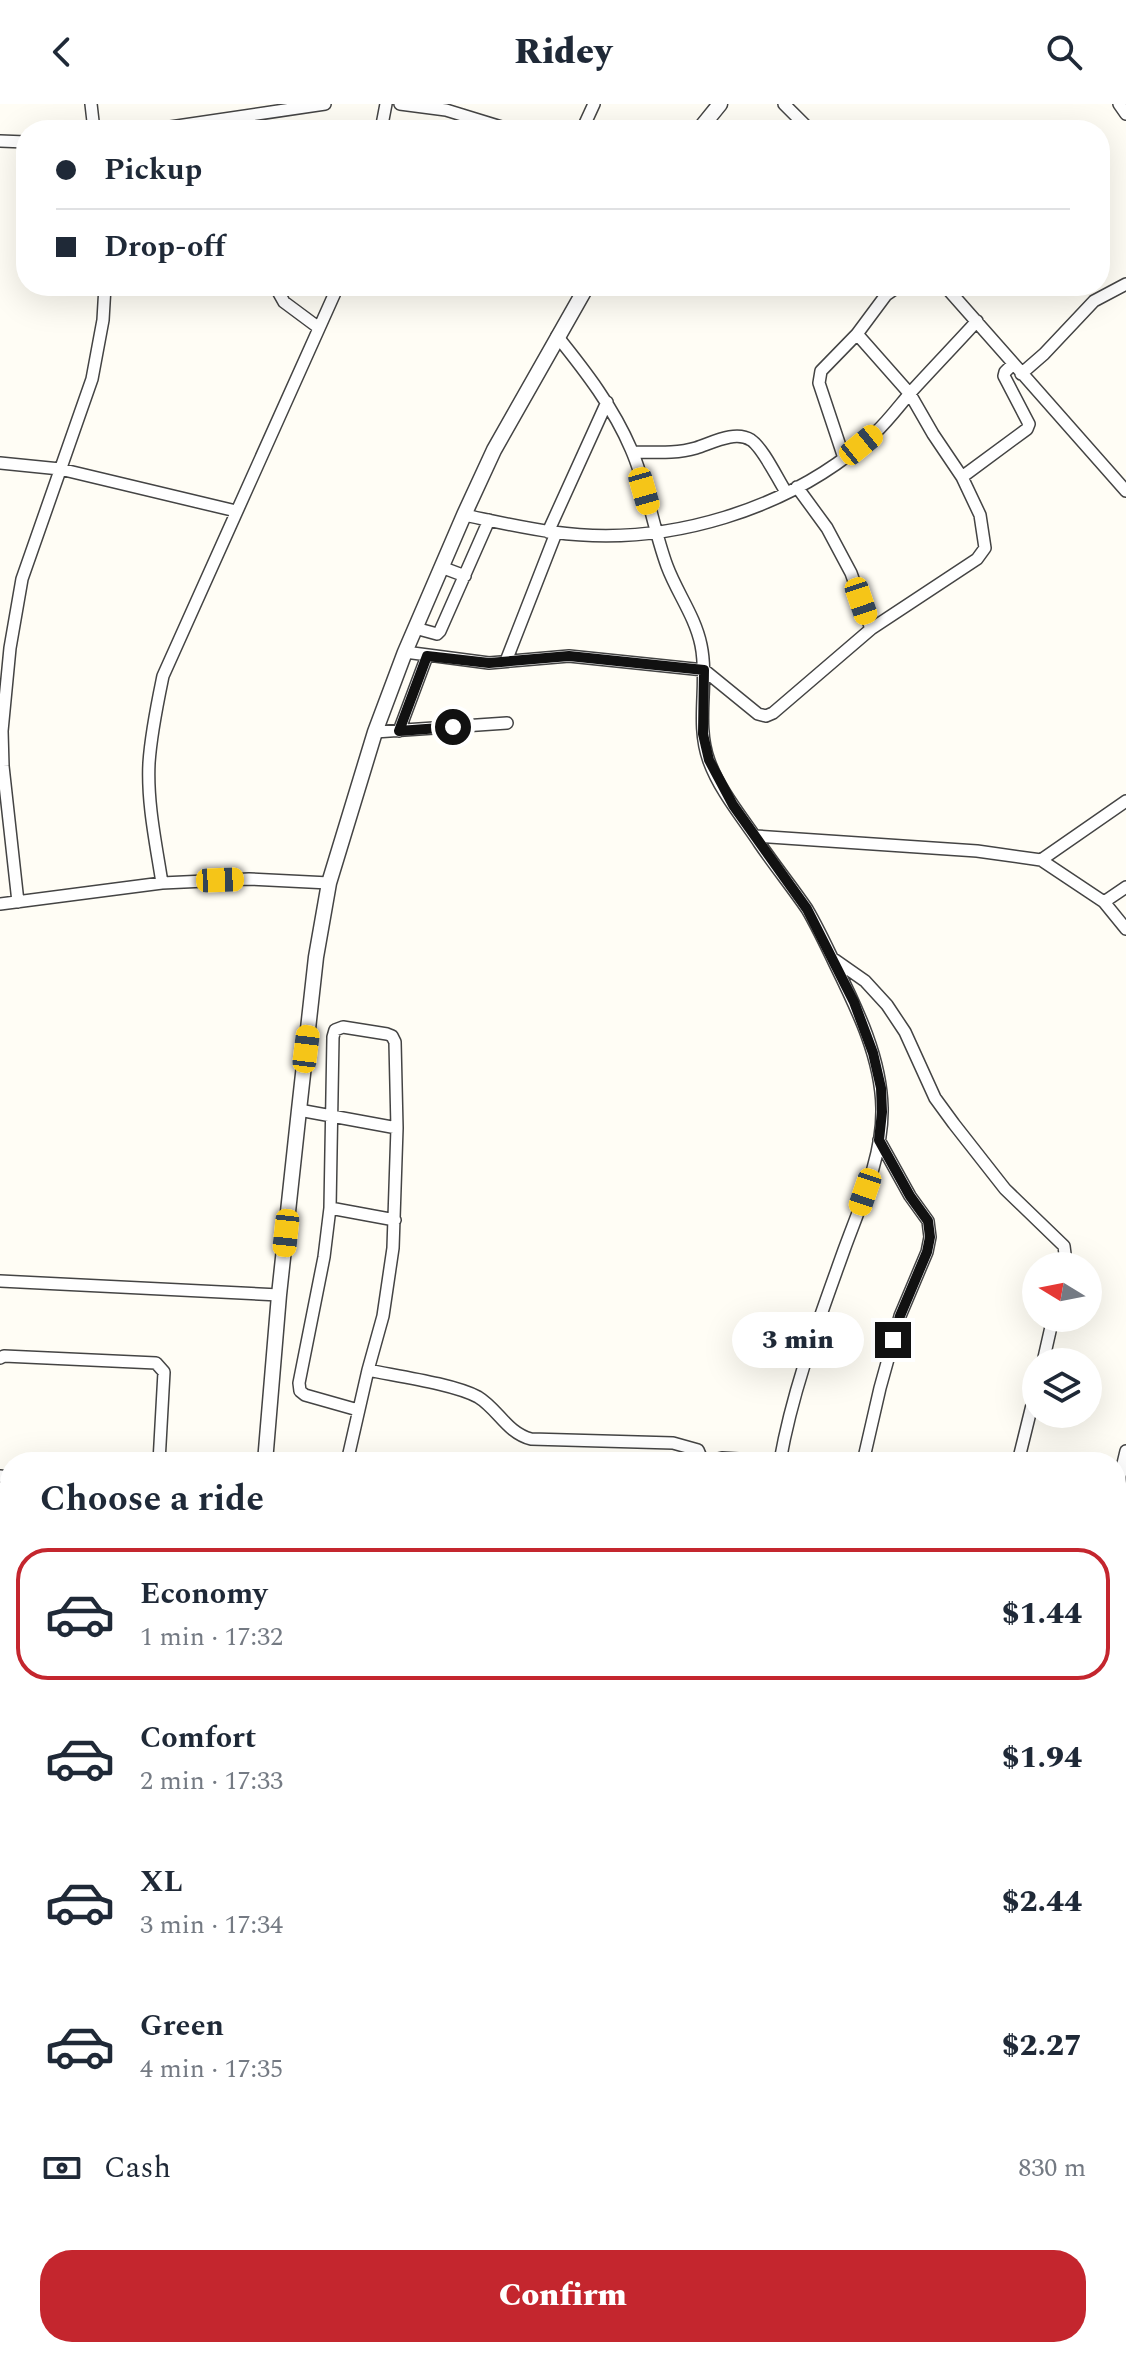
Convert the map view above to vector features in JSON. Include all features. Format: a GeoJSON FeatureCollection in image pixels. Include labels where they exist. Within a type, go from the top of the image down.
{"type":"FeatureCollection","features":[{"type":"Feature","properties":{"kind":"street"},"geometry":{"type":"LineString","coordinates":[[200,120],[254,109],[325,104]]}},
{"type":"Feature","properties":{"kind":"street"},"geometry":{"type":"LineString","coordinates":[[400,104],[446,107],[483,120]]}},
{"type":"Feature","properties":{"kind":"street"},"geometry":{"type":"LineString","coordinates":[[707,120],[720,104]]}},
{"type":"Feature","properties":{"kind":"street"},"geometry":{"type":"LineString","coordinates":[[784,104],[800,120]]}},
{"type":"Feature","properties":{"kind":"street"},"geometry":{"type":"LineString","coordinates":[[1119,104],[1126,114]]}},
{"type":"Feature","properties":{"kind":"street"},"geometry":{"type":"LineString","coordinates":[[18,902],[3,766],[5,691],[22,579],[92,379],[104,296]]}},
{"type":"Feature","properties":{"kind":"street"},"geometry":{"type":"LineString","coordinates":[[281,296],[284,302],[319,328]]}},
{"type":"Feature","properties":{"kind":"street"},"geometry":{"type":"LineString","coordinates":[[162,883],[151,813],[149,766],[153,723],[163,676],[333,296]]}},
{"type":"Feature","properties":{"kind":"street"},"geometry":{"type":"LineString","coordinates":[[266,1452],[299,1110],[316,957],[329,883],[375,732],[441,567],[494,450],[581,296]]}},
{"type":"Feature","properties":{"kind":"street"},"geometry":{"type":"LineString","coordinates":[[844,458],[819,377],[885,296]]}},
{"type":"Feature","properties":{"kind":"street"},"geometry":{"type":"LineString","coordinates":[[954,296],[1126,491]]}},
{"type":"Feature","properties":{"kind":"street"},"geometry":{"type":"LineString","coordinates":[[962,477],[1027,429],[1029,424],[1004,376],[1005,372],[1044,354],[1094,301],[1103,296]]}},
{"type":"Feature","properties":{"kind":"street"},"geometry":{"type":"LineString","coordinates":[[464,515],[552,532],[615,535],[698,525],[740,512],[792,490],[844,458],[877,432],[977,321]]}},
{"type":"Feature","properties":{"kind":"street"},"geometry":{"type":"LineString","coordinates":[[405,652],[477,663],[569,656],[704,670],[758,714],[766,716],[773,713],[871,629],[977,559],[985,548],[980,515],[962,477],[910,394],[857,334]]}},
{"type":"Feature","properties":{"kind":"street"},"geometry":{"type":"LineString","coordinates":[[557,336],[607,402],[633,452],[667,568],[701,641],[703,734],[709,760],[720,783],[807,909],[854,1002],[873,1053],[881,1088],[879,1140],[857,1213],[811,1341],[787,1422],[782,1452]]}},
{"type":"Feature","properties":{"kind":"street"},"geometry":{"type":"LineString","coordinates":[[506,661],[552,532],[607,402]]}},
{"type":"Feature","properties":{"kind":"street"},"geometry":{"type":"LineString","coordinates":[[633,452],[683,451],[729,437],[743,436],[754,441],[827,528],[851,573],[871,629]]}},
{"type":"Feature","properties":{"kind":"street"},"geometry":{"type":"LineString","coordinates":[[0,463],[60,469],[236,511]]}},
{"type":"Feature","properties":{"kind":"street"},"geometry":{"type":"LineString","coordinates":[[415,628],[437,634],[440,631],[489,520]]}},
{"type":"Feature","properties":{"kind":"street"},"geometry":{"type":"LineString","coordinates":[[441,567],[465,576]]}},
{"type":"Feature","properties":{"kind":"street"},"geometry":{"type":"LineString","coordinates":[[399,731],[427,656]]}},
{"type":"Feature","properties":{"kind":"street"},"geometry":{"type":"LineString","coordinates":[[375,732],[507,723]]}},
{"type":"Feature","properties":{"kind":"street"},"geometry":{"type":"LineString","coordinates":[[1041,860],[1126,801]]}},
{"type":"Feature","properties":{"kind":"street"},"geometry":{"type":"LineString","coordinates":[[755,836],[977,851],[1041,860],[1104,902],[1126,929]]}},
{"type":"Feature","properties":{"kind":"street"},"geometry":{"type":"LineString","coordinates":[[0,904],[162,883],[249,879],[329,883]]}},
{"type":"Feature","properties":{"kind":"street"},"geometry":{"type":"LineString","coordinates":[[1104,902],[1126,887]]}},
{"type":"Feature","properties":{"kind":"street"},"geometry":{"type":"LineString","coordinates":[[832,957],[865,981],[887,1005],[905,1032],[935,1098],[1005,1189],[1064,1246],[1064,1252]]}},
{"type":"Feature","properties":{"kind":"street"},"geometry":{"type":"LineString","coordinates":[[349,1452],[383,1316],[395,1220],[397,1128],[395,1042],[392,1036],[343,1027],[335,1030],[333,1037],[330,1208],[324,1257],[299,1383],[300,1391],[305,1395],[358,1410]]}},
{"type":"Feature","properties":{"kind":"street"},"geometry":{"type":"LineString","coordinates":[[299,1110],[397,1128]]}},
{"type":"Feature","properties":{"kind":"street"},"geometry":{"type":"LineString","coordinates":[[865,1452],[900,1316],[927,1252],[930,1237],[928,1221],[910,1196],[879,1140]]}},
{"type":"Feature","properties":{"kind":"street"},"geometry":{"type":"LineString","coordinates":[[330,1208],[395,1220]]}},
{"type":"Feature","properties":{"kind":"street"},"geometry":{"type":"LineString","coordinates":[[0,1281],[279,1295]]}},
{"type":"Feature","properties":{"kind":"street"},"geometry":{"type":"LineString","coordinates":[[0,1358],[156,1363],[164,1372],[160,1452]]}},
{"type":"Feature","properties":{"kind":"street"},"geometry":{"type":"LineString","coordinates":[[368,1370],[467,1392],[486,1403],[521,1437],[673,1443],[699,1452]]}},
{"type":"Feature","properties":{"kind":"street"},"geometry":{"type":"LineString","coordinates":[[1020,1452],[1026,1428]]}},
{"type":"Feature","properties":{"kind":"route"},"geometry":{"type":"LineString","coordinates":[[453,727],[399,731],[427,656],[477,663],[569,656],[704,670],[703,734],[709,760],[733,805],[807,909],[854,1002],[873,1053],[881,1088],[879,1140],[910,1196],[928,1221],[930,1237],[927,1252],[893,1340]]}}]}
